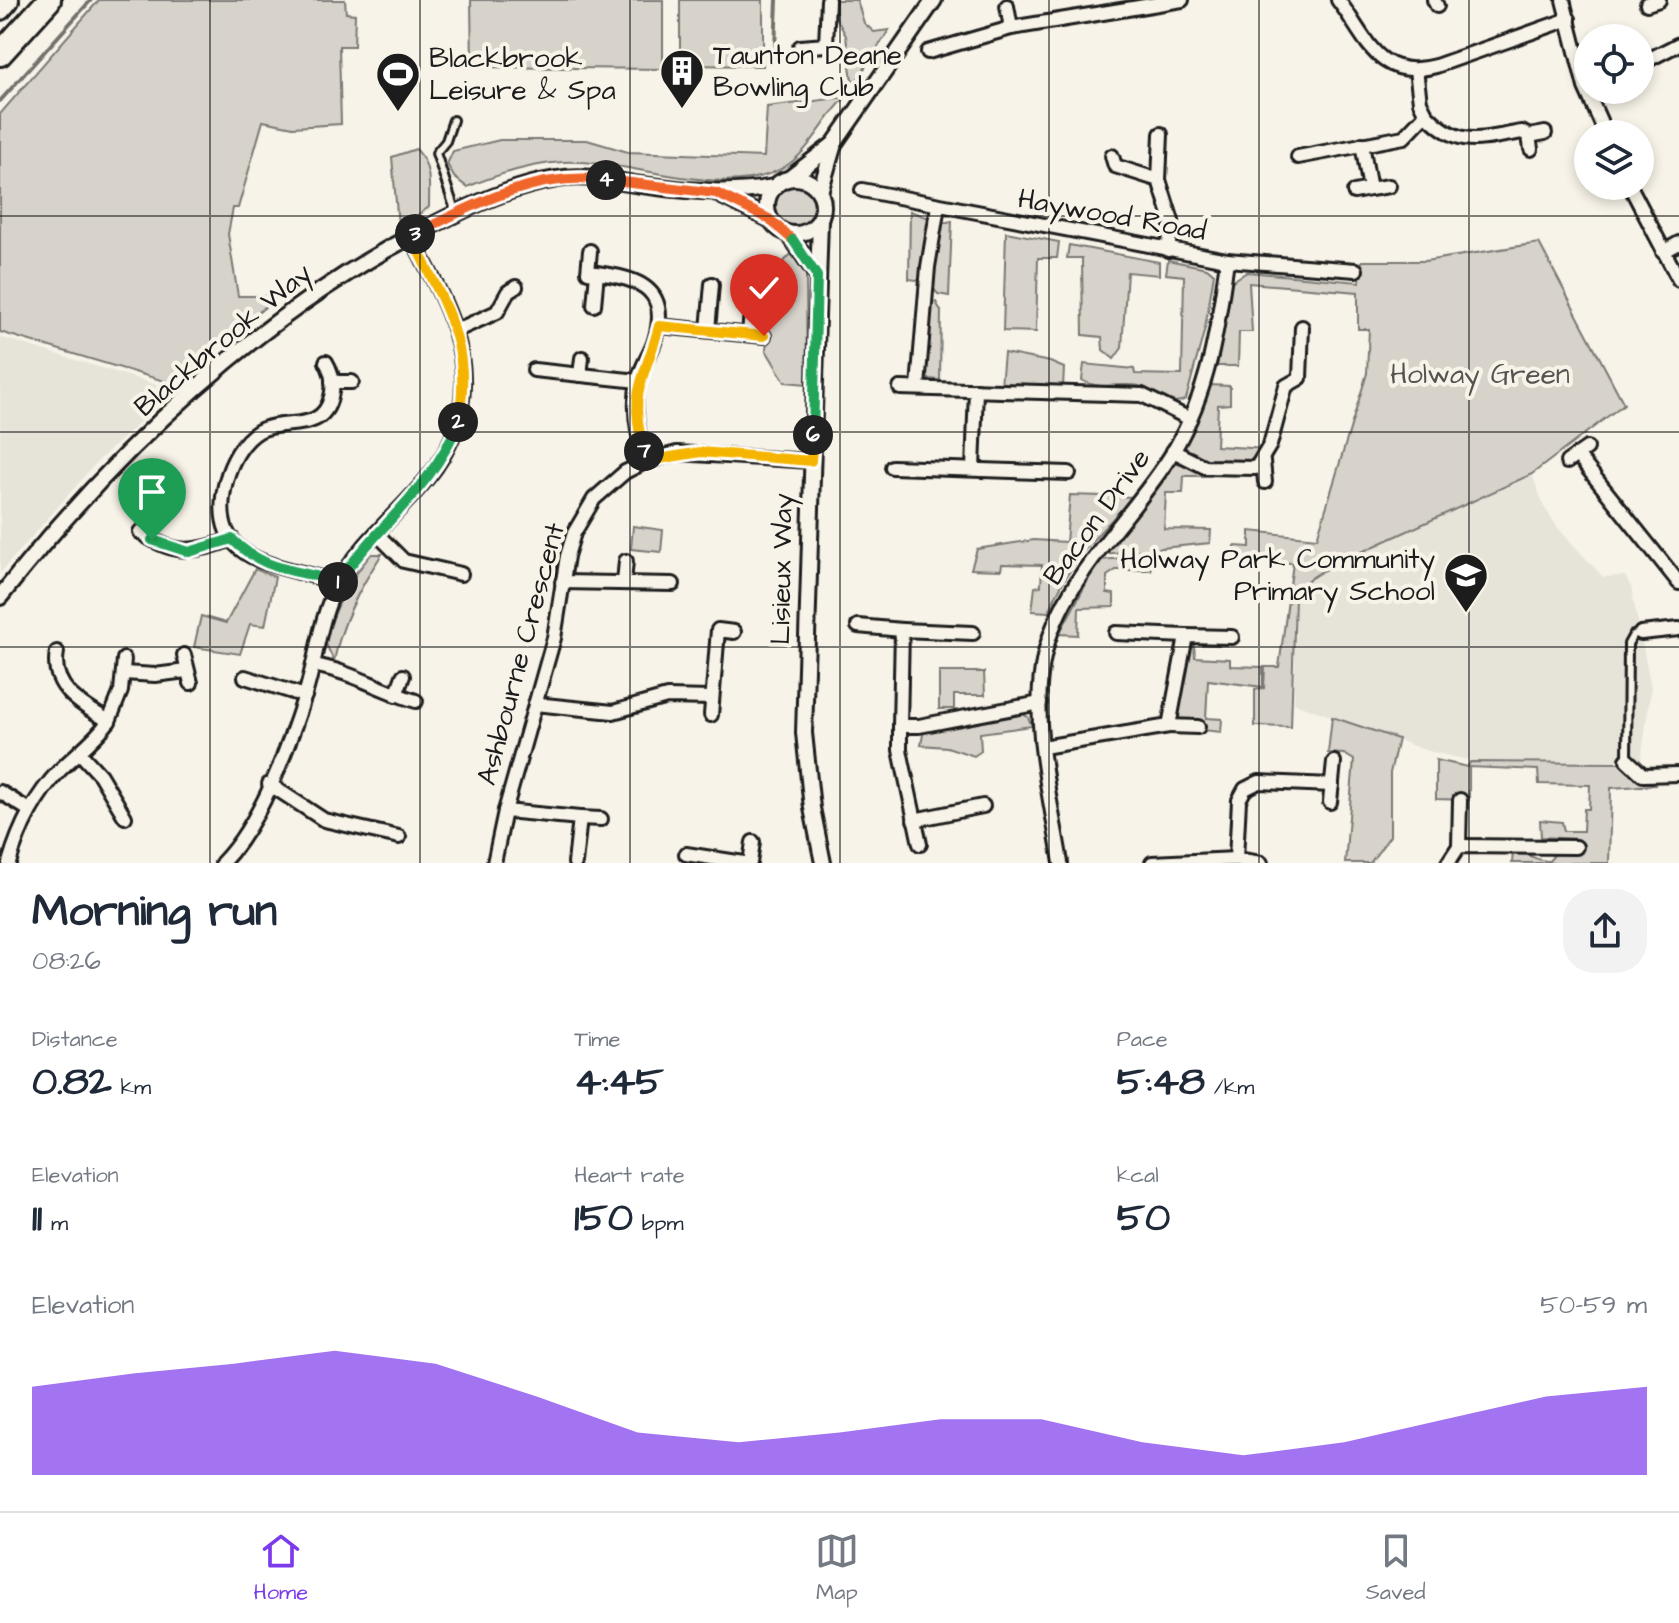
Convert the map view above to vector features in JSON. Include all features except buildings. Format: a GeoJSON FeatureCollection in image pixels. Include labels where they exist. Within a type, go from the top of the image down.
{"type":"FeatureCollection","features":[{"type":"Feature","properties":{"kind":"highway"},"geometry":{"type":"LineString","coordinates":[[0,8],[7,0]]}},
{"type":"Feature","properties":{"kind":"highway"},"geometry":{"type":"LineString","coordinates":[[0,54],[49,0]]}},
{"type":"Feature","properties":{"kind":"street"},"geometry":{"type":"LineString","coordinates":[[800,47],[826,45],[828,0]]}},
{"type":"Feature","properties":{"kind":"street"},"geometry":{"type":"LineString","coordinates":[[834,144],[820,192],[823,206],[820,220],[807,232],[789,234],[779,230],[769,219],[766,202],[774,187],[834,144],[934,0]]}},
{"type":"Feature","properties":{"kind":"street"},"geometry":{"type":"LineString","coordinates":[[928,52],[1011,28],[1182,0]]}},
{"type":"Feature","properties":{"kind":"street"},"geometry":{"type":"LineString","coordinates":[[1338,0],[1373,52],[1393,65],[1416,70],[1436,66],[1569,19]]}},
{"type":"Feature","properties":{"kind":"street"},"geometry":{"type":"LineString","coordinates":[[1563,0],[1574,39]]}},
{"type":"Feature","properties":{"kind":"street"},"geometry":{"type":"LineString","coordinates":[[1007,6],[1011,28]]}},
{"type":"Feature","properties":{"kind":"street"},"geometry":{"type":"LineString","coordinates":[[1654,57],[1679,44]]}},
{"type":"Feature","properties":{"kind":"street"},"geometry":{"type":"LineString","coordinates":[[1416,70],[1420,102],[1426,114],[1446,132],[1470,141],[1545,133]]}},
{"type":"Feature","properties":{"kind":"street"},"geometry":{"type":"LineString","coordinates":[[1298,157],[1404,137],[1426,114]]}},
{"type":"Feature","properties":{"kind":"street"},"geometry":{"type":"LineString","coordinates":[[1161,134],[1167,149],[1159,180],[1172,221],[1168,250]]}},
{"type":"Feature","properties":{"kind":"street"},"geometry":{"type":"LineString","coordinates":[[1362,144],[1370,189]]}},
{"type":"Feature","properties":{"kind":"street"},"geometry":{"type":"LineString","coordinates":[[1112,156],[1115,166],[1123,171],[1159,180]]}},
{"type":"Feature","properties":{"kind":"street","name":"Blackbrook Way"},"geometry":{"type":"LineString","coordinates":[[0,597],[90,493],[221,369],[305,301],[411,236],[517,188],[562,178],[716,193],[774,187]]}},
{"type":"Feature","properties":{"kind":"street"},"geometry":{"type":"LineString","coordinates":[[790,178],[802,178],[820,192]]}},
{"type":"Feature","properties":{"kind":"street"},"geometry":{"type":"LineString","coordinates":[[1354,192],[1389,186]]}},
{"type":"Feature","properties":{"kind":"street","name":"Haywood Road"},"geometry":{"type":"LineString","coordinates":[[862,190],[1227,260],[1356,270]]}},
{"type":"Feature","properties":{"kind":"street","name":"Blackbrook Way"},"geometry":{"type":"LineString","coordinates":[[716,193],[769,219]]}},
{"type":"Feature","properties":{"kind":"street"},"geometry":{"type":"LineString","coordinates":[[1637,200],[1679,280]]}},
{"type":"Feature","properties":{"kind":"street"},"geometry":{"type":"LineString","coordinates":[[918,387],[928,267],[938,206]]}},
{"type":"Feature","properties":{"kind":"street","name":"Lisieux Way"},"geometry":{"type":"LineString","coordinates":[[820,220],[804,733],[812,808],[823,863]]}},
{"type":"Feature","properties":{"kind":"street"},"geometry":{"type":"LineString","coordinates":[[789,234],[817,276]]}},
{"type":"Feature","properties":{"kind":"street"},"geometry":{"type":"LineString","coordinates":[[222,863],[246,835],[269,784],[305,696],[328,605],[338,583],[376,533],[432,475],[453,438],[464,381],[457,330],[411,236]]}},
{"type":"Feature","properties":{"kind":"street"},"geometry":{"type":"LineString","coordinates":[[1663,252],[1679,243]]}},
{"type":"Feature","properties":{"kind":"street"},"geometry":{"type":"LineString","coordinates":[[590,251],[588,272],[643,283],[653,293],[659,326],[638,381],[636,422],[647,461]]}},
{"type":"Feature","properties":{"kind":"street","name":"Bacon Drive"},"geometry":{"type":"LineString","coordinates":[[1061,863],[1043,747],[1040,703],[1044,658],[1061,607],[1096,553],[1173,451],[1190,419],[1203,390],[1217,336],[1227,260]]}},
{"type":"Feature","properties":{"kind":"street"},"geometry":{"type":"LineString","coordinates":[[594,305],[597,273]]}},
{"type":"Feature","properties":{"kind":"street"},"geometry":{"type":"LineString","coordinates":[[708,330],[712,284]]}},
{"type":"Feature","properties":{"kind":"street"},"geometry":{"type":"LineString","coordinates":[[457,330],[497,312],[508,288]]}},
{"type":"Feature","properties":{"kind":"street"},"geometry":{"type":"LineString","coordinates":[[749,333],[752,302]]}},
{"type":"Feature","properties":{"kind":"street"},"geometry":{"type":"LineString","coordinates":[[659,326],[764,336]]}},
{"type":"Feature","properties":{"kind":"street"},"geometry":{"type":"LineString","coordinates":[[1265,482],[1263,461],[1286,386],[1300,378],[1302,327]]}},
{"type":"Feature","properties":{"kind":"street"},"geometry":{"type":"LineString","coordinates":[[580,375],[582,358]]}},
{"type":"Feature","properties":{"kind":"street"},"geometry":{"type":"LineString","coordinates":[[326,362],[332,382],[326,411],[315,420],[259,431],[235,457],[222,501],[222,514],[232,539],[265,565],[314,573],[338,583]]}},
{"type":"Feature","properties":{"kind":"street"},"geometry":{"type":"LineString","coordinates":[[534,370],[638,381]]}},
{"type":"Feature","properties":{"kind":"street"},"geometry":{"type":"LineString","coordinates":[[332,382],[352,382]]}},
{"type":"Feature","properties":{"kind":"street"},"geometry":{"type":"LineString","coordinates":[[900,388],[1142,395],[1190,419]]}},
{"type":"Feature","properties":{"kind":"street"},"geometry":{"type":"LineString","coordinates":[[973,469],[976,390]]}},
{"type":"Feature","properties":{"kind":"street","name":"Bacon Drive"},"geometry":{"type":"LineString","coordinates":[[1173,451],[1205,467],[1246,470],[1256,468],[1263,461]]}},
{"type":"Feature","properties":{"kind":"street","name":"Ashbourne Crescent"},"geometry":{"type":"LineString","coordinates":[[494,863],[505,811],[554,638],[562,582],[574,533],[594,499],[625,472],[647,461],[701,452],[811,461]]}},
{"type":"Feature","properties":{"kind":"street"},"geometry":{"type":"LineString","coordinates":[[1577,455],[1679,583]]}},
{"type":"Feature","properties":{"kind":"street"},"geometry":{"type":"LineString","coordinates":[[892,467],[1069,473]]}},
{"type":"Feature","properties":{"kind":"street"},"geometry":{"type":"LineString","coordinates":[[140,532],[149,546],[189,552],[232,539]]}},
{"type":"Feature","properties":{"kind":"street"},"geometry":{"type":"LineString","coordinates":[[376,533],[404,561],[461,574]]}},
{"type":"Feature","properties":{"kind":"street"},"geometry":{"type":"LineString","coordinates":[[624,582],[626,561]]}},
{"type":"Feature","properties":{"kind":"street"},"geometry":{"type":"LineString","coordinates":[[562,582],[673,584]]}},
{"type":"Feature","properties":{"kind":"street"},"geometry":{"type":"LineString","coordinates":[[711,715],[719,616]]}},
{"type":"Feature","properties":{"kind":"street"},"geometry":{"type":"LineString","coordinates":[[858,626],[973,633]]}},
{"type":"Feature","properties":{"kind":"street"},"geometry":{"type":"LineString","coordinates":[[1641,633],[1679,629]]}},
{"type":"Feature","properties":{"kind":"street"},"geometry":{"type":"LineString","coordinates":[[718,630],[734,632]]}},
{"type":"Feature","properties":{"kind":"street"},"geometry":{"type":"LineString","coordinates":[[902,630],[900,750],[920,844]]}},
{"type":"Feature","properties":{"kind":"street"},"geometry":{"type":"LineString","coordinates":[[1116,633],[1232,637]]}},
{"type":"Feature","properties":{"kind":"street"},"geometry":{"type":"LineString","coordinates":[[1169,726],[1186,636]]}},
{"type":"Feature","properties":{"kind":"street"},"geometry":{"type":"LineString","coordinates":[[57,652],[56,670],[61,684],[70,695],[109,721]]}},
{"type":"Feature","properties":{"kind":"street"},"geometry":{"type":"LineString","coordinates":[[184,655],[191,683]]}},
{"type":"Feature","properties":{"kind":"street"},"geometry":{"type":"LineString","coordinates":[[313,665],[361,677],[396,695],[416,701]]}},
{"type":"Feature","properties":{"kind":"street"},"geometry":{"type":"LineString","coordinates":[[9,863],[29,810],[61,769],[109,721],[121,691],[124,666],[155,675],[186,671]]}},
{"type":"Feature","properties":{"kind":"street"},"geometry":{"type":"LineString","coordinates":[[253,675],[305,696]]}},
{"type":"Feature","properties":{"kind":"street"},"geometry":{"type":"LineString","coordinates":[[396,695],[403,676]]}},
{"type":"Feature","properties":{"kind":"street"},"geometry":{"type":"LineString","coordinates":[[535,704],[613,712],[667,697],[711,698]]}},
{"type":"Feature","properties":{"kind":"street"},"geometry":{"type":"LineString","coordinates":[[900,726],[919,726],[1040,703]]}},
{"type":"Feature","properties":{"kind":"street"},"geometry":{"type":"LineString","coordinates":[[1043,747],[1169,726],[1198,727]]}},
{"type":"Feature","properties":{"kind":"street"},"geometry":{"type":"LineString","coordinates":[[80,753],[100,775],[125,817]]}},
{"type":"Feature","properties":{"kind":"street"},"geometry":{"type":"LineString","coordinates":[[1627,760],[1643,775],[1679,774]]}},
{"type":"Feature","properties":{"kind":"street"},"geometry":{"type":"LineString","coordinates":[[1330,802],[1334,762]]}},
{"type":"Feature","properties":{"kind":"street"},"geometry":{"type":"LineString","coordinates":[[1236,859],[1239,800],[1245,789],[1259,782],[1332,785]]}},
{"type":"Feature","properties":{"kind":"street"},"geometry":{"type":"LineString","coordinates":[[269,784],[324,820],[399,837]]}},
{"type":"Feature","properties":{"kind":"street"},"geometry":{"type":"LineString","coordinates":[[0,792],[29,810]]}},
{"type":"Feature","properties":{"kind":"street"},"geometry":{"type":"LineString","coordinates":[[1448,863],[1459,846],[1460,800]]}},
{"type":"Feature","properties":{"kind":"street"},"geometry":{"type":"LineString","coordinates":[[914,820],[983,806]]}},
{"type":"Feature","properties":{"kind":"street"},"geometry":{"type":"LineString","coordinates":[[505,811],[601,819]]}},
{"type":"Feature","properties":{"kind":"street"},"geometry":{"type":"LineString","coordinates":[[575,863],[580,818]]}},
{"type":"Feature","properties":{"kind":"street"},"geometry":{"type":"LineString","coordinates":[[382,834],[385,819]]}},
{"type":"Feature","properties":{"kind":"street"},"geometry":{"type":"LineString","coordinates":[[686,854],[747,863],[753,842]]}},
{"type":"Feature","properties":{"kind":"street"},"geometry":{"type":"LineString","coordinates":[[1459,846],[1576,847]]}},
{"type":"Feature","properties":{"kind":"street"},"geometry":{"type":"LineString","coordinates":[[1546,846],[1547,860]]}},
{"type":"Feature","properties":{"kind":"street"},"geometry":{"type":"LineString","coordinates":[[1157,863],[1236,859],[1261,863]]}},
{"type":"Feature","properties":{"kind":"lane"},"geometry":{"type":"LineString","coordinates":[[453,120],[446,141],[436,153],[456,213]]}},
{"type":"Feature","properties":{"kind":"lane"},"geometry":{"type":"LineString","coordinates":[[1627,760],[1628,644],[1633,635],[1641,633]]}},
{"type":"Feature","properties":{"kind":"shaded area"},"geometry":{"type":"Polygon","coordinates":[[[0,337],[174,390],[96,463],[0,573],[0,337]]]}},
{"type":"Feature","properties":{"kind":"shaded area","name":"Holway Park Community Primary School"},"geometry":{"type":"Polygon","coordinates":[[[1532,474],[1544,507],[1558,528],[1603,577],[1625,576],[1631,587],[1651,688],[1641,761],[1477,762],[1428,751],[1294,703],[1296,599],[1302,585],[1329,567],[1532,474]]]}},
{"type":"Feature","properties":{"kind":"green space"},"geometry":{"type":"Polygon","coordinates":[[[99,0],[345,0],[346,13],[355,14],[354,46],[339,46],[341,124],[293,127],[263,121],[238,208],[233,208],[228,234],[238,296],[278,296],[174,384],[0,332],[0,114],[99,0]]]}},
{"type":"Feature","properties":{"kind":"green space"},"geometry":{"type":"Polygon","coordinates":[[[471,0],[663,0],[663,69],[472,67],[471,0]]]}},
{"type":"Feature","properties":{"kind":"green space"},"geometry":{"type":"Polygon","coordinates":[[[680,0],[763,0],[763,66],[680,65],[680,0]]]}},
{"type":"Feature","properties":{"kind":"green space"},"geometry":{"type":"Polygon","coordinates":[[[835,0],[857,0],[864,23],[874,32],[889,30],[857,80],[852,80],[846,36],[837,19],[835,0]]]}},
{"type":"Feature","properties":{"kind":"green space"},"geometry":{"type":"Polygon","coordinates":[[[846,97],[795,159],[762,176],[707,180],[617,166],[562,162],[513,171],[467,187],[454,177],[447,164],[453,151],[500,140],[587,140],[628,152],[764,157],[767,107],[846,97]]]}},
{"type":"Feature","properties":{"kind":"green space"},"geometry":{"type":"Polygon","coordinates":[[[416,149],[427,169],[429,207],[404,225],[398,225],[392,157],[416,149]]]}},
{"type":"Feature","properties":{"kind":"green space"},"geometry":{"type":"Polygon","coordinates":[[[794,186],[808,192],[814,206],[808,220],[794,226],[780,220],[774,206],[780,192],[794,186]]]}},
{"type":"Feature","properties":{"kind":"green space"},"geometry":{"type":"Polygon","coordinates":[[[910,211],[929,218],[924,281],[909,279],[910,211]]]}},
{"type":"Feature","properties":{"kind":"green space"},"geometry":{"type":"Polygon","coordinates":[[[952,221],[949,296],[938,294],[931,286],[935,243],[942,223],[952,221]]]}},
{"type":"Feature","properties":{"kind":"green space"},"geometry":{"type":"Polygon","coordinates":[[[1006,232],[1059,242],[1057,258],[1038,258],[1036,332],[1003,331],[1006,232]]]}},
{"type":"Feature","properties":{"kind":"green space","name":"Holway Green"},"geometry":{"type":"Polygon","coordinates":[[[1539,243],[1624,404],[1532,474],[1329,567],[1300,585],[1295,599],[1291,727],[1255,726],[1255,689],[1264,688],[1265,667],[1279,667],[1293,563],[1234,561],[1235,546],[1250,547],[1250,531],[1317,538],[1367,373],[1369,329],[1358,329],[1358,292],[1249,283],[1252,332],[1239,332],[1238,366],[1217,366],[1231,282],[1247,272],[1359,282],[1362,261],[1425,261],[1539,243]]]}},
{"type":"Feature","properties":{"kind":"green space"},"geometry":{"type":"Polygon","coordinates":[[[1069,245],[1159,262],[1159,275],[1127,272],[1122,348],[1114,359],[1103,350],[1102,337],[1083,335],[1082,258],[1067,258],[1069,245]]]}},
{"type":"Feature","properties":{"kind":"green space"},"geometry":{"type":"Polygon","coordinates":[[[791,254],[806,274],[807,384],[785,382],[766,350],[774,272],[791,254]]]}},
{"type":"Feature","properties":{"kind":"green space"},"geometry":{"type":"Polygon","coordinates":[[[1168,260],[1207,268],[1214,274],[1205,328],[1186,399],[1174,402],[1139,386],[1102,386],[1082,380],[1084,364],[1134,369],[1135,374],[1182,375],[1184,276],[1166,274],[1168,260]]]}},
{"type":"Feature","properties":{"kind":"green space"},"geometry":{"type":"Polygon","coordinates":[[[936,302],[941,311],[940,380],[929,379],[923,371],[929,303],[936,302]]]}},
{"type":"Feature","properties":{"kind":"green space"},"geometry":{"type":"Polygon","coordinates":[[[1004,353],[1050,362],[1064,368],[1063,387],[1001,385],[1004,353]]]}},
{"type":"Feature","properties":{"kind":"green space"},"geometry":{"type":"Polygon","coordinates":[[[1209,385],[1230,386],[1230,404],[1218,405],[1216,446],[1267,449],[1254,465],[1205,463],[1183,452],[1209,385]]]}},
{"type":"Feature","properties":{"kind":"green space"},"geometry":{"type":"Polygon","coordinates":[[[1186,463],[1209,476],[1184,476],[1183,493],[1166,493],[1164,529],[1211,530],[1210,543],[1103,554],[1174,464],[1186,463]]]}},
{"type":"Feature","properties":{"kind":"green space"},"geometry":{"type":"Polygon","coordinates":[[[1070,495],[1134,497],[1074,564],[1049,612],[1032,611],[1035,587],[1041,586],[1042,565],[1002,564],[1001,570],[971,569],[977,549],[1034,540],[1066,542],[1070,495]]]}},
{"type":"Feature","properties":{"kind":"green space"},"geometry":{"type":"Polygon","coordinates":[[[633,526],[663,530],[661,552],[631,549],[633,526]]]}},
{"type":"Feature","properties":{"kind":"green space"},"geometry":{"type":"Polygon","coordinates":[[[371,554],[382,554],[353,605],[334,661],[325,642],[329,629],[343,595],[371,554]]]}},
{"type":"Feature","properties":{"kind":"green space"},"geometry":{"type":"Polygon","coordinates":[[[1153,556],[1151,570],[1116,570],[1107,576],[1107,593],[1114,594],[1114,607],[1079,608],[1078,635],[1059,634],[1099,560],[1153,556]]]}},
{"type":"Feature","properties":{"kind":"green space"},"geometry":{"type":"Polygon","coordinates":[[[255,569],[275,577],[265,626],[250,624],[240,654],[194,647],[201,616],[226,623],[255,569]]]}},
{"type":"Feature","properties":{"kind":"green space"},"geometry":{"type":"Polygon","coordinates":[[[1194,645],[1195,657],[1230,659],[1230,666],[1263,667],[1263,687],[1208,680],[1206,718],[1222,719],[1221,732],[1183,728],[1174,719],[1188,654],[1194,645]]]}},
{"type":"Feature","properties":{"kind":"green space"},"geometry":{"type":"Polygon","coordinates":[[[939,672],[984,672],[985,695],[954,695],[954,709],[939,709],[939,672]]]}},
{"type":"Feature","properties":{"kind":"green space"},"geometry":{"type":"Polygon","coordinates":[[[1020,713],[1028,717],[1032,726],[980,733],[981,751],[974,756],[947,747],[921,745],[924,729],[1020,713]]]}},
{"type":"Feature","properties":{"kind":"green space"},"geometry":{"type":"Polygon","coordinates":[[[1332,717],[1398,739],[1390,773],[1390,836],[1370,863],[1345,863],[1354,760],[1344,754],[1328,753],[1332,717]]]}},
{"type":"Feature","properties":{"kind":"green space"},"geometry":{"type":"Polygon","coordinates":[[[1436,760],[1468,767],[1470,762],[1620,763],[1636,779],[1656,785],[1611,788],[1609,863],[1512,863],[1513,852],[1549,861],[1559,849],[1577,848],[1578,839],[1541,837],[1540,820],[1562,822],[1564,831],[1583,831],[1584,809],[1589,809],[1590,785],[1539,784],[1538,770],[1469,767],[1469,800],[1436,799],[1436,760]]]}},
{"type":"Feature","properties":{"kind":"waterway"},"geometry":{"type":"LineString","coordinates":[[0,101],[91,0]]}},
{"type":"Feature","properties":{"kind":"waterway"},"geometry":{"type":"LineString","coordinates":[[775,49],[777,0]]}},
{"type":"Feature","properties":{"kind":"place","name":"Taunton Deane Bowling Club"},"geometry":{"type":"Point","coordinates":[682,110]}},
{"type":"Feature","properties":{"kind":"place","name":"Blackbrook Leisure & Spa"},"geometry":{"type":"Point","coordinates":[398,113]}},
{"type":"Feature","properties":{"kind":"place","name":"Holway Park Community Primary School"},"geometry":{"type":"Point","coordinates":[1466,614]}},
{"type":"Feature","properties":{"kind":"route"},"geometry":{"type":"LineString","coordinates":[[152,540],[189,552],[232,539],[256,561],[265,565],[314,573],[338,583],[356,555],[432,475],[453,438],[458,422],[464,381],[457,330],[411,236],[478,203],[517,188],[562,178],[598,179],[716,193],[769,219],[775,227],[789,234],[817,276],[818,333],[811,461],[741,458],[701,452],[677,453],[647,461],[636,422],[638,381],[659,326],[764,336]]}}]}
